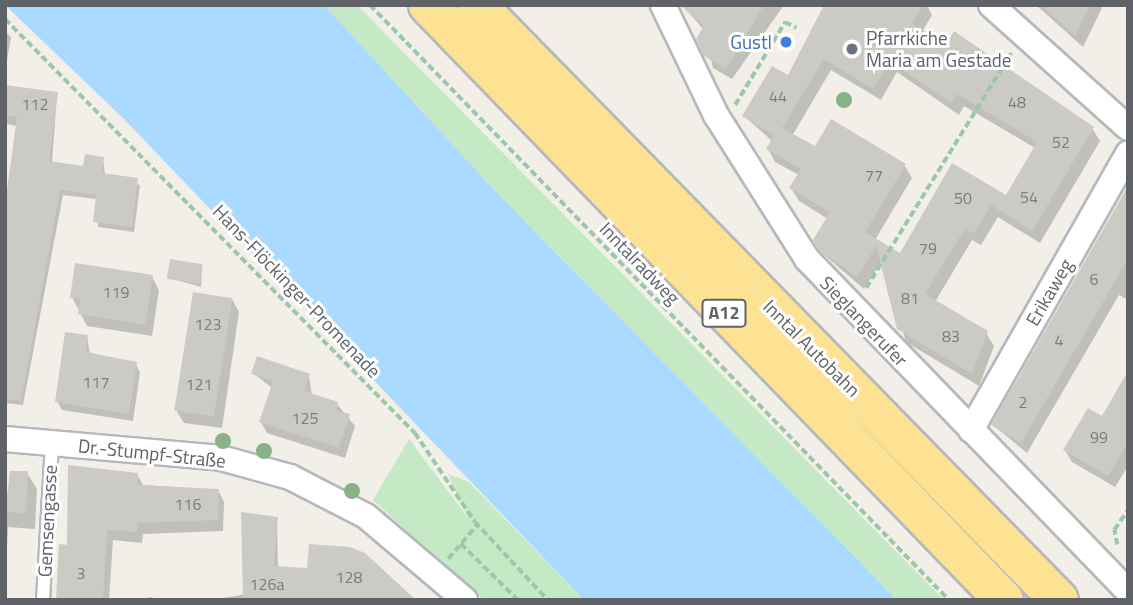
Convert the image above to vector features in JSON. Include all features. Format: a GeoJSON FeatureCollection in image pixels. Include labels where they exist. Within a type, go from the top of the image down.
{"type":"FeatureCollection","features":[{"type":"Feature","properties":{"kind":"highway","name":"Inntal Autobahn"},"geometry":{"type":"LineString","coordinates":[[428,5],[1004,600]]}},
{"type":"Feature","properties":{"kind":"highway","name":"Inntal Autobahn"},"geometry":{"type":"LineString","coordinates":[[477,5],[1059,600]]}},
{"type":"Feature","properties":{"kind":"street","name":"Sieglangerufer"},"geometry":{"type":"LineString","coordinates":[[663,5],[716,115],[792,239],[852,310],[1128,591]]}},
{"type":"Feature","properties":{"kind":"street"},"geometry":{"type":"LineString","coordinates":[[991,5],[1128,128]]}},
{"type":"Feature","properties":{"kind":"street","name":"Erikaweg"},"geometry":{"type":"LineString","coordinates":[[971,430],[1128,154]]}},
{"type":"Feature","properties":{"kind":"street","name":"Dr.-Stumpf-Straße"},"geometry":{"type":"LineString","coordinates":[[5,439],[221,458],[290,477],[366,516],[465,600]]}},
{"type":"Feature","properties":{"kind":"lane","name":"Gemsengasse"},"geometry":{"type":"LineString","coordinates":[[43,600],[52,443]]}},
{"type":"Feature","properties":{"kind":"path","name":"Inntalradweg"},"geometry":{"type":"LineString","coordinates":[[370,5],[949,600]]}},
{"type":"Feature","properties":{"kind":"path","name":"Hans-Flöckinger-Promenade"},"geometry":{"type":"LineString","coordinates":[[5,19],[415,433],[477,524],[548,600]]}},
{"type":"Feature","properties":{"kind":"path"},"geometry":{"type":"LineString","coordinates":[[716,115],[735,106],[785,22],[797,28]]}},
{"type":"Feature","properties":{"kind":"path"},"geometry":{"type":"LineString","coordinates":[[852,310],[1023,33]]}},
{"type":"Feature","properties":{"kind":"path"},"geometry":{"type":"LineString","coordinates":[[1119,550],[1114,530],[1128,510]]}},
{"type":"Feature","properties":{"kind":"path"},"geometry":{"type":"LineString","coordinates":[[477,524],[461,544],[517,600]]}},
{"type":"Feature","properties":{"kind":"green space"},"geometry":{"type":"Polygon","coordinates":[[[324,5],[357,5],[944,600],[897,600],[498,194],[324,5]]]}},
{"type":"Feature","properties":{"kind":"green space"},"geometry":{"type":"Polygon","coordinates":[[[409,439],[468,518],[448,474],[469,482],[584,600],[483,600],[373,500],[409,439]]]}},
{"type":"Feature","properties":{"kind":"water"},"geometry":{"type":"Polygon","coordinates":[[[5,5],[324,5],[498,194],[897,600],[584,600],[124,119],[5,5]]]}},
{"type":"Feature","properties":{"kind":"building"},"geometry":{"type":"Polygon","coordinates":[[[680,5],[764,5],[726,69],[704,56],[696,39],[704,26],[680,5]]]}},
{"type":"Feature","properties":{"kind":"building"},"geometry":{"type":"Polygon","coordinates":[[[824,5],[923,5],[912,24],[947,44],[954,31],[1094,127],[1032,231],[991,205],[974,234],[965,228],[925,294],[988,331],[972,374],[897,329],[876,246],[857,277],[819,250],[813,240],[830,212],[789,188],[801,169],[766,149],[774,135],[742,116],[772,66],[788,75],[824,5]],[[824,59],[782,128],[815,146],[831,119],[906,164],[865,232],[900,253],[952,163],[1006,195],[1037,142],[957,94],[951,103],[890,61],[873,89],[824,59]]]}},
{"type":"Feature","properties":{"kind":"building"},"geometry":{"type":"Polygon","coordinates":[[[1041,5],[1090,5],[1075,36],[1041,5]]]}},
{"type":"Feature","properties":{"kind":"building"},"geometry":{"type":"Polygon","coordinates":[[[5,85],[58,92],[49,161],[83,166],[85,154],[104,157],[102,173],[138,178],[132,227],[93,222],[96,195],[60,190],[21,401],[5,399],[5,204],[17,117],[5,115],[5,85]]]}},
{"type":"Feature","properties":{"kind":"building"},"geometry":{"type":"Polygon","coordinates":[[[1128,186],[1128,259],[1021,443],[991,425],[1128,186]]]}},
{"type":"Feature","properties":{"kind":"building"},"geometry":{"type":"Polygon","coordinates":[[[170,259],[203,264],[199,284],[167,279],[170,259]]]}},
{"type":"Feature","properties":{"kind":"building"},"geometry":{"type":"Polygon","coordinates":[[[75,263],[153,275],[145,325],[78,314],[80,299],[70,298],[75,263]]]}},
{"type":"Feature","properties":{"kind":"building"},"geometry":{"type":"Polygon","coordinates":[[[193,292],[233,298],[214,417],[174,411],[193,292]]]}},
{"type":"Feature","properties":{"kind":"building"},"geometry":{"type":"Polygon","coordinates":[[[65,332],[88,335],[86,352],[137,362],[129,414],[55,402],[65,332]]]}},
{"type":"Feature","properties":{"kind":"building"},"geometry":{"type":"Polygon","coordinates":[[[257,356],[310,374],[304,391],[338,402],[336,410],[350,414],[339,448],[259,422],[273,381],[251,374],[257,356]]]}},
{"type":"Feature","properties":{"kind":"building"},"geometry":{"type":"Polygon","coordinates":[[[1128,371],[1128,442],[1108,476],[1063,450],[1088,408],[1102,416],[1128,371]]]}},
{"type":"Feature","properties":{"kind":"building"},"geometry":{"type":"Polygon","coordinates":[[[68,465],[138,473],[137,485],[219,489],[218,520],[138,523],[137,532],[107,530],[103,600],[56,600],[59,544],[67,545],[68,465]]]}},
{"type":"Feature","properties":{"kind":"building"},"geometry":{"type":"Polygon","coordinates":[[[10,471],[28,471],[26,513],[5,512],[10,471]]]}},
{"type":"Feature","properties":{"kind":"building"},"geometry":{"type":"Polygon","coordinates":[[[241,512],[278,517],[274,566],[307,568],[309,544],[350,547],[365,553],[416,600],[243,600],[241,512]]]}},
{"type":"Feature","properties":{"kind":"place","name":"Gustl"},"geometry":{"type":"Point","coordinates":[786,42]}},
{"type":"Feature","properties":{"kind":"place","name":"Pfarrkiche Maria am Gestade"},"geometry":{"type":"Point","coordinates":[852,49]}}]}
